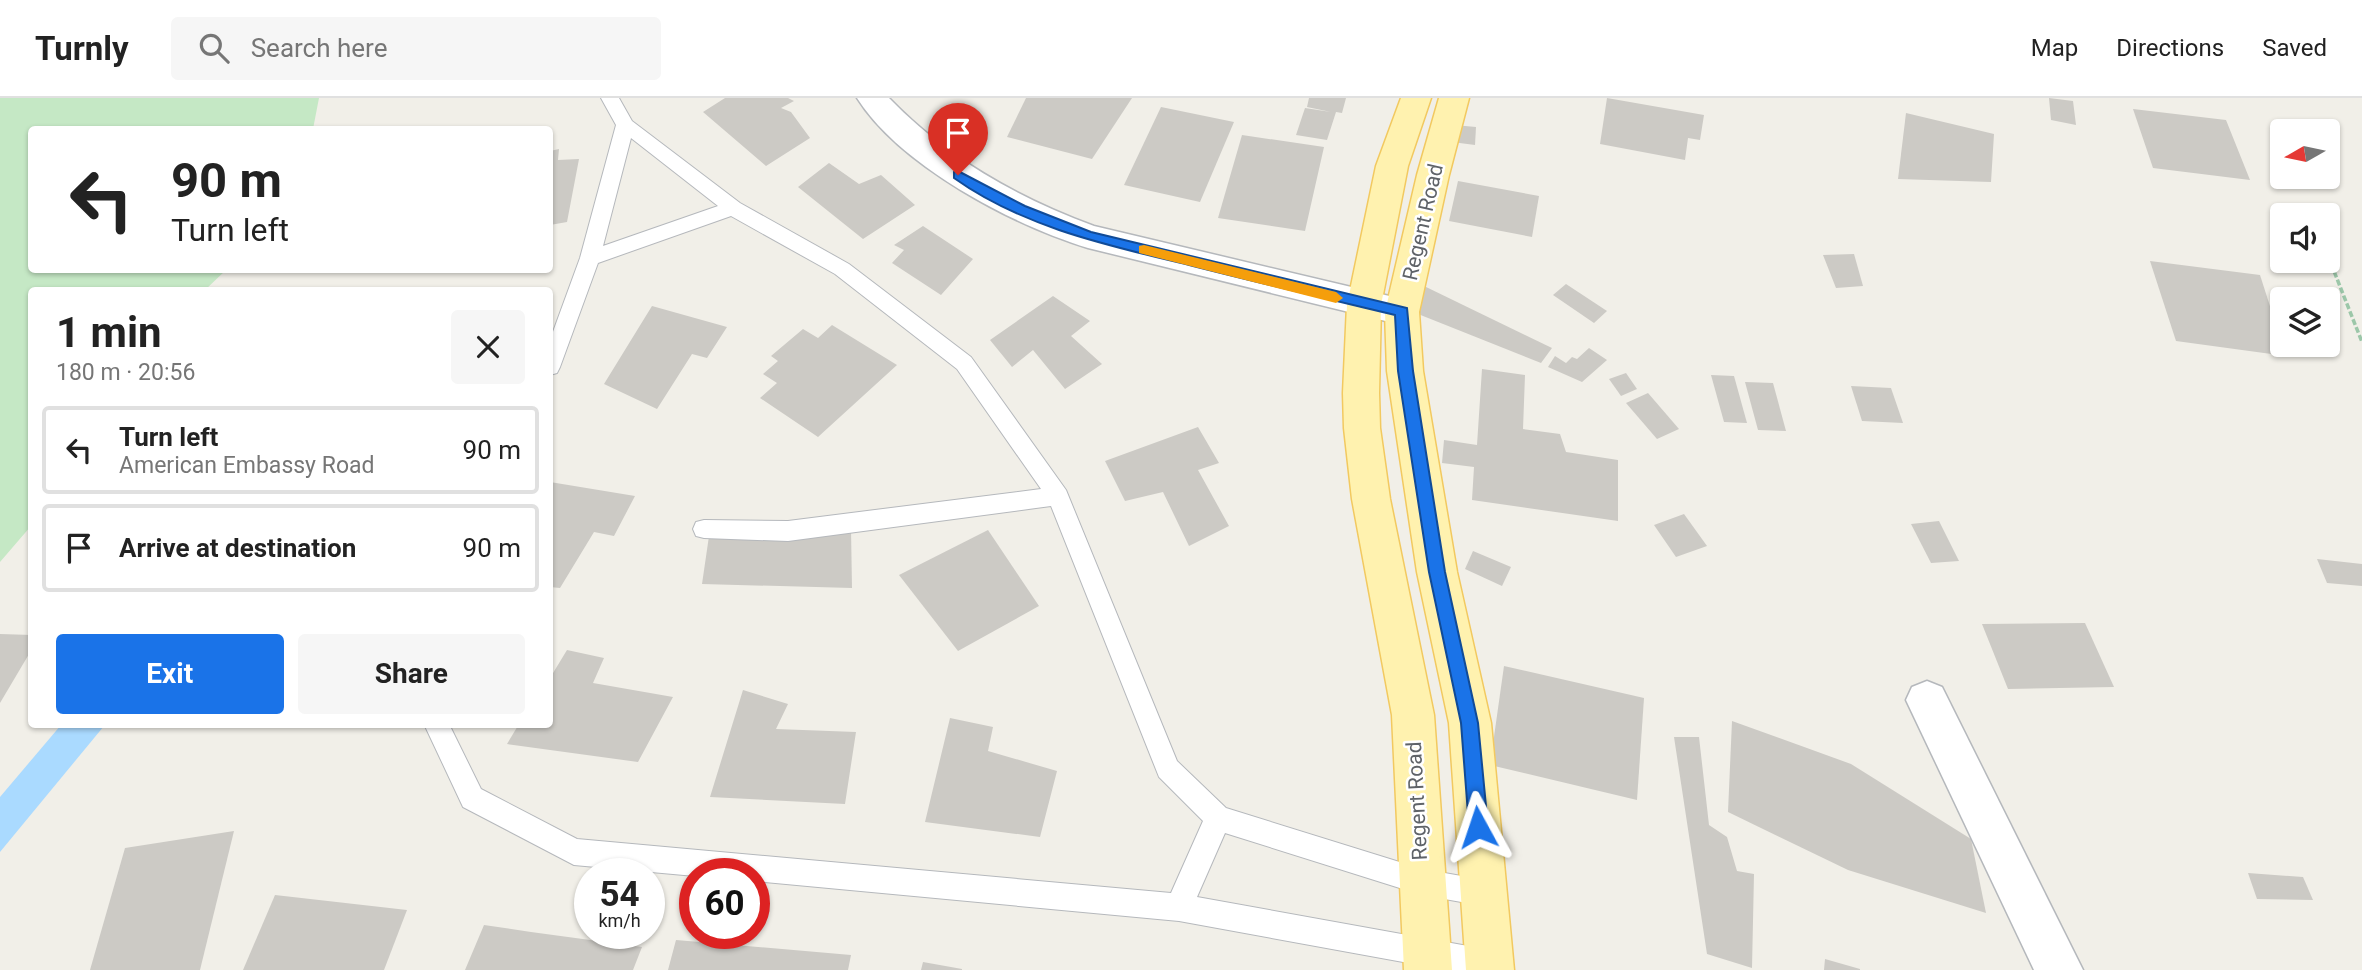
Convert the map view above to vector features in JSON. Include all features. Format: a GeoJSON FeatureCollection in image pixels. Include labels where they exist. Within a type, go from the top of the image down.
{"type":"FeatureCollection","features":[{"type":"Feature","properties":{"kind":"main road","name":"Regent Road"},"geometry":{"type":"LineString","coordinates":[[1416,98],[1392,166],[1364,305],[1362,428],[1371,499],[1413,715],[1428,962]]}},
{"type":"Feature","properties":{"kind":"main road","name":"Regent Road"},"geometry":{"type":"LineString","coordinates":[[1454,98],[1433,175],[1402,312],[1405,371],[1437,572],[1470,723],[1490,967]]}},
{"type":"Feature","properties":{"kind":"street"},"geometry":{"type":"LineString","coordinates":[[872,98],[925,152],[975,187],[1054,224],[1088,236],[1364,305],[1402,312]]}},
{"type":"Feature","properties":{"kind":"street"},"geometry":{"type":"LineString","coordinates":[[1927,701],[2059,970]]}},
{"type":"Feature","properties":{"kind":"lane"},"geometry":{"type":"LineString","coordinates":[[610,98],[625,125],[733,208],[842,269],[964,363],[1058,496],[1167,769],[1218,818],[1422,882],[1483,893]]}},
{"type":"Feature","properties":{"kind":"lane"},"geometry":{"type":"LineString","coordinates":[[553,359],[590,258],[625,125]]}},
{"type":"Feature","properties":{"kind":"lane"},"geometry":{"type":"LineString","coordinates":[[590,258],[733,208]]}},
{"type":"Feature","properties":{"kind":"lane"},"geometry":{"type":"LineString","coordinates":[[704,528],[788,531],[1058,496]]}},
{"type":"Feature","properties":{"kind":"lane"},"geometry":{"type":"LineString","coordinates":[[438,728],[472,798],[574,852],[1179,907],[1428,962],[1490,967]]}},
{"type":"Feature","properties":{"kind":"lane"},"geometry":{"type":"LineString","coordinates":[[1179,907],[1218,818]]}},
{"type":"Feature","properties":{"kind":"path"},"geometry":{"type":"LineString","coordinates":[[2335,273],[2362,342]]}},
{"type":"Feature","properties":{"kind":"green space"},"geometry":{"type":"Polygon","coordinates":[[[0,98],[319,98],[314,126],[28,126],[28,273],[223,273],[208,287],[28,287],[28,529],[0,562],[0,98]]]}},
{"type":"Feature","properties":{"kind":"water"},"geometry":{"type":"Polygon","coordinates":[[[58,728],[102,728],[0,852],[0,797],[58,728]]]}},
{"type":"Feature","properties":{"kind":"building"},"geometry":{"type":"Polygon","coordinates":[[[725,98],[788,98],[794,101],[781,108],[791,112],[810,138],[766,166],[703,112],[725,98]]]}},
{"type":"Feature","properties":{"kind":"building"},"geometry":{"type":"Polygon","coordinates":[[[1026,98],[1132,98],[1092,159],[1007,137],[1026,98]]]}},
{"type":"Feature","properties":{"kind":"building"},"geometry":{"type":"Polygon","coordinates":[[[1309,98],[1346,98],[1342,113],[1336,112],[1327,140],[1296,135],[1305,108],[1331,112],[1307,107],[1309,98]]]}},
{"type":"Feature","properties":{"kind":"building"},"geometry":{"type":"Polygon","coordinates":[[[1607,98],[1704,115],[1700,140],[1688,138],[1685,160],[1600,144],[1607,98]]]}},
{"type":"Feature","properties":{"kind":"building"},"geometry":{"type":"Polygon","coordinates":[[[2049,98],[2073,101],[2076,125],[2051,120],[2049,98]]]}},
{"type":"Feature","properties":{"kind":"building"},"geometry":{"type":"Polygon","coordinates":[[[1161,107],[1234,122],[1200,202],[1124,185],[1161,107]]]}},
{"type":"Feature","properties":{"kind":"building"},"geometry":{"type":"Polygon","coordinates":[[[2133,109],[2226,120],[2250,180],[2153,168],[2133,109]]]}},
{"type":"Feature","properties":{"kind":"building"},"geometry":{"type":"Polygon","coordinates":[[[1906,113],[1994,134],[1991,182],[1898,179],[1906,113]]]}},
{"type":"Feature","properties":{"kind":"building"},"geometry":{"type":"Polygon","coordinates":[[[1454,125],[1476,127],[1475,145],[1452,142],[1454,125]]]}},
{"type":"Feature","properties":{"kind":"building"},"geometry":{"type":"Polygon","coordinates":[[[1242,135],[1324,147],[1305,231],[1218,218],[1242,135]]]}},
{"type":"Feature","properties":{"kind":"building"},"geometry":{"type":"Polygon","coordinates":[[[559,149],[558,160],[579,159],[567,222],[553,224],[553,150],[559,149]]]}},
{"type":"Feature","properties":{"kind":"building"},"geometry":{"type":"Polygon","coordinates":[[[829,163],[859,184],[881,175],[915,205],[863,239],[798,187],[829,163]]]}},
{"type":"Feature","properties":{"kind":"building"},"geometry":{"type":"Polygon","coordinates":[[[1458,181],[1539,196],[1532,237],[1449,221],[1458,181]]]}},
{"type":"Feature","properties":{"kind":"building"},"geometry":{"type":"Polygon","coordinates":[[[923,226],[973,259],[941,295],[892,263],[904,250],[894,245],[923,226]]]}},
{"type":"Feature","properties":{"kind":"building"},"geometry":{"type":"Polygon","coordinates":[[[1854,254],[1863,286],[1836,288],[1823,255],[1854,254]]]}},
{"type":"Feature","properties":{"kind":"building"},"geometry":{"type":"Polygon","coordinates":[[[2150,261],[2260,275],[2270,306],[2270,354],[2176,341],[2150,261]]]}},
{"type":"Feature","properties":{"kind":"building"},"geometry":{"type":"Polygon","coordinates":[[[1566,284],[1607,311],[1594,323],[1553,295],[1566,284]]]}},
{"type":"Feature","properties":{"kind":"building"},"geometry":{"type":"Polygon","coordinates":[[[1424,286],[1552,348],[1541,363],[1408,310],[1424,286]]]}},
{"type":"Feature","properties":{"kind":"building"},"geometry":{"type":"Polygon","coordinates":[[[1053,296],[1090,321],[1071,336],[1102,364],[1065,389],[1033,350],[1012,367],[990,340],[1053,296]]]}},
{"type":"Feature","properties":{"kind":"building"},"geometry":{"type":"Polygon","coordinates":[[[652,306],[727,327],[707,358],[692,354],[657,409],[604,384],[652,306]]]}},
{"type":"Feature","properties":{"kind":"building"},"geometry":{"type":"Polygon","coordinates":[[[832,325],[897,365],[818,437],[760,398],[777,383],[763,374],[778,361],[771,356],[803,329],[818,338],[832,325]]]}},
{"type":"Feature","properties":{"kind":"building"},"geometry":{"type":"Polygon","coordinates":[[[1589,348],[1607,360],[1582,382],[1548,367],[1555,356],[1566,363],[1572,357],[1577,359],[1589,348]]]}},
{"type":"Feature","properties":{"kind":"building"},"geometry":{"type":"Polygon","coordinates":[[[1482,369],[1525,375],[1523,429],[1560,434],[1566,452],[1618,460],[1618,521],[1472,500],[1474,467],[1442,463],[1444,440],[1477,445],[1482,369]]]}},
{"type":"Feature","properties":{"kind":"building"},"geometry":{"type":"Polygon","coordinates":[[[1626,373],[1637,389],[1621,396],[1609,379],[1626,373]]]}},
{"type":"Feature","properties":{"kind":"building"},"geometry":{"type":"Polygon","coordinates":[[[1711,375],[1734,376],[1747,423],[1724,422],[1711,375]]]}},
{"type":"Feature","properties":{"kind":"building"},"geometry":{"type":"Polygon","coordinates":[[[1745,382],[1773,383],[1786,431],[1758,430],[1745,382]]]}},
{"type":"Feature","properties":{"kind":"building"},"geometry":{"type":"Polygon","coordinates":[[[1851,386],[1891,388],[1903,423],[1862,421],[1851,386]]]}},
{"type":"Feature","properties":{"kind":"building"},"geometry":{"type":"Polygon","coordinates":[[[1648,393],[1679,429],[1657,439],[1626,403],[1648,393]]]}},
{"type":"Feature","properties":{"kind":"building"},"geometry":{"type":"Polygon","coordinates":[[[1198,427],[1219,463],[1198,470],[1229,526],[1189,546],[1163,492],[1125,501],[1105,461],[1198,427]]]}},
{"type":"Feature","properties":{"kind":"building"},"geometry":{"type":"Polygon","coordinates":[[[553,482],[635,496],[614,536],[594,532],[560,588],[553,587],[553,482]]]}},
{"type":"Feature","properties":{"kind":"building"},"geometry":{"type":"Polygon","coordinates":[[[1684,514],[1707,546],[1676,557],[1654,525],[1684,514]]]}},
{"type":"Feature","properties":{"kind":"building"},"geometry":{"type":"Polygon","coordinates":[[[1939,521],[1959,561],[1931,563],[1911,524],[1939,521]]]}},
{"type":"Feature","properties":{"kind":"building"},"geometry":{"type":"Polygon","coordinates":[[[851,529],[852,588],[702,584],[709,536],[851,529]]]}},
{"type":"Feature","properties":{"kind":"building"},"geometry":{"type":"Polygon","coordinates":[[[988,530],[1039,606],[958,651],[899,575],[988,530]]]}},
{"type":"Feature","properties":{"kind":"building"},"geometry":{"type":"Polygon","coordinates":[[[1473,551],[1511,567],[1502,586],[1465,569],[1473,551]]]}},
{"type":"Feature","properties":{"kind":"building"},"geometry":{"type":"Polygon","coordinates":[[[2317,559],[2362,564],[2362,586],[2327,583],[2317,559]]]}},
{"type":"Feature","properties":{"kind":"building"},"geometry":{"type":"Polygon","coordinates":[[[2085,623],[2114,687],[2008,689],[1982,624],[2085,623]]]}},
{"type":"Feature","properties":{"kind":"building"},"geometry":{"type":"Polygon","coordinates":[[[0,634],[28,635],[28,656],[0,703],[0,634]]]}},
{"type":"Feature","properties":{"kind":"building"},"geometry":{"type":"Polygon","coordinates":[[[567,650],[604,658],[593,683],[673,697],[638,762],[507,744],[517,728],[553,728],[553,673],[567,650]]]}},
{"type":"Feature","properties":{"kind":"building"},"geometry":{"type":"Polygon","coordinates":[[[1504,666],[1644,698],[1637,800],[1490,765],[1504,666]]]}},
{"type":"Feature","properties":{"kind":"building"},"geometry":{"type":"Polygon","coordinates":[[[743,690],[788,704],[776,729],[856,732],[845,804],[710,797],[743,690]]]}},
{"type":"Feature","properties":{"kind":"building"},"geometry":{"type":"Polygon","coordinates":[[[950,718],[993,727],[988,751],[1057,771],[1040,837],[925,822],[950,718]]]}},
{"type":"Feature","properties":{"kind":"building"},"geometry":{"type":"Polygon","coordinates":[[[1732,721],[1851,764],[1971,839],[1986,913],[1848,870],[1728,812],[1732,721]]]}},
{"type":"Feature","properties":{"kind":"building"},"geometry":{"type":"Polygon","coordinates":[[[1674,737],[1699,737],[1709,825],[1727,837],[1737,871],[1754,874],[1752,968],[1707,954],[1674,737]]]}},
{"type":"Feature","properties":{"kind":"building"},"geometry":{"type":"Polygon","coordinates":[[[234,831],[200,970],[90,970],[125,848],[234,831]]]}},
{"type":"Feature","properties":{"kind":"building"},"geometry":{"type":"Polygon","coordinates":[[[2248,873],[2303,877],[2313,900],[2257,899],[2248,873]]]}},
{"type":"Feature","properties":{"kind":"building"},"geometry":{"type":"Polygon","coordinates":[[[275,895],[407,910],[384,970],[243,970],[275,895]]]}},
{"type":"Feature","properties":{"kind":"building"},"geometry":{"type":"Polygon","coordinates":[[[484,925],[574,938],[574,949],[641,949],[633,970],[465,970],[484,925]]]}},
{"type":"Feature","properties":{"kind":"building"},"geometry":{"type":"Polygon","coordinates":[[[676,940],[679,940],[679,949],[770,948],[851,955],[848,970],[668,970],[676,940]]]}},
{"type":"Feature","properties":{"kind":"building"},"geometry":{"type":"Polygon","coordinates":[[[1825,959],[1860,969],[1860,970],[1824,970],[1825,959]]]}},
{"type":"Feature","properties":{"kind":"building"},"geometry":{"type":"Polygon","coordinates":[[[923,962],[962,969],[962,970],[921,970],[923,962]]]}},
{"type":"Feature","properties":{"kind":"slow traffic"},"geometry":{"type":"LineString","coordinates":[[1144,250],[1336,298]]}},
{"type":"Feature","properties":{"kind":"route"},"geometry":{"type":"LineString","coordinates":[[958,175],[975,187],[1020,209],[1088,236],[1364,305],[1402,312],[1405,371],[1437,572],[1470,723],[1478,827]]}}]}
